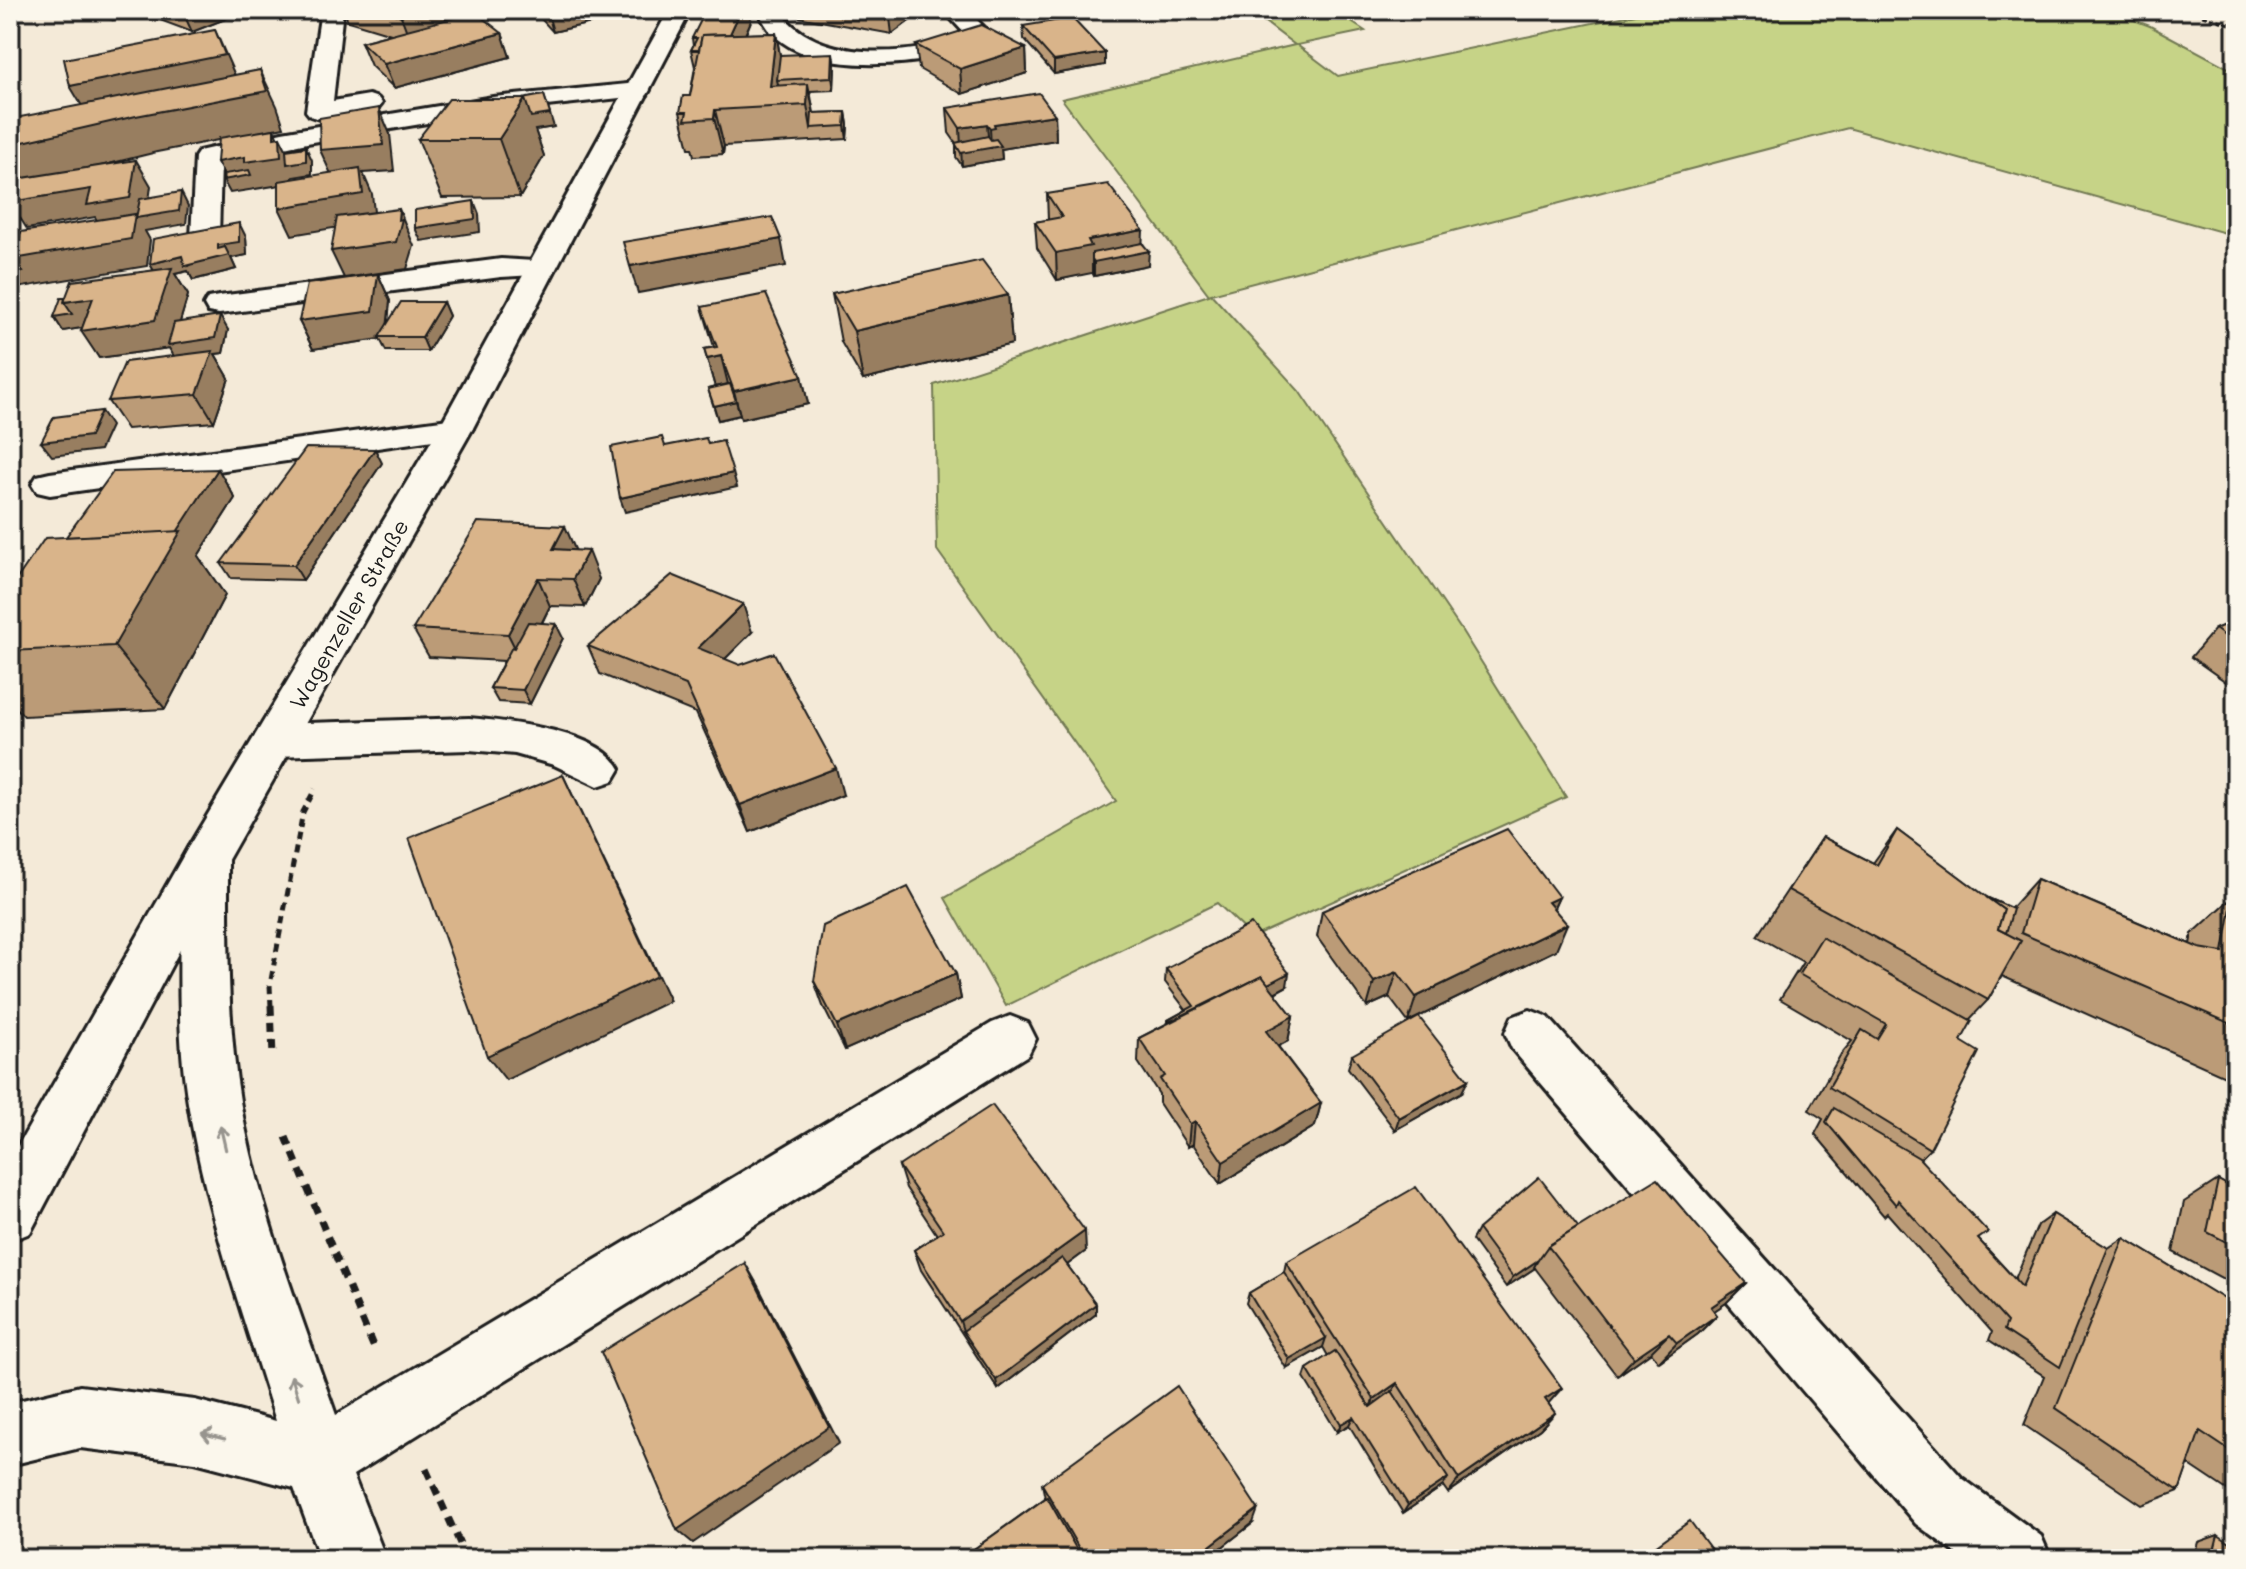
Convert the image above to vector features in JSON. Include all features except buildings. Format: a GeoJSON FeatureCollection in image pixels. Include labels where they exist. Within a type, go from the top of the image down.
{"type":"FeatureCollection","features":[{"type":"Feature","properties":{"kind":"main road"},"geometry":{"type":"LineString","coordinates":[[332,10],[319,111],[522,78],[643,80]]}},
{"type":"Feature","properties":{"kind":"main road","name":"Wagenzeller Straße"},"geometry":{"type":"LineString","coordinates":[[10,1214],[205,859],[456,428],[680,10]]}},
{"type":"Feature","properties":{"kind":"main road"},"geometry":{"type":"LineString","coordinates":[[768,10],[774,24],[800,45],[840,56],[920,55],[962,48],[979,41],[980,35],[954,10]]}},
{"type":"Feature","properties":{"kind":"main road"},"geometry":{"type":"LineString","coordinates":[[205,238],[208,157],[288,139],[592,91],[643,80]]}},
{"type":"Feature","properties":{"kind":"main road"},"geometry":{"type":"LineString","coordinates":[[219,305],[501,268],[541,268]]}},
{"type":"Feature","properties":{"kind":"main road"},"geometry":{"type":"LineString","coordinates":[[50,484],[456,428]]}},
{"type":"Feature","properties":{"kind":"main road"},"geometry":{"type":"LineString","coordinates":[[275,740],[469,734],[515,738],[567,752],[598,769]]}},
{"type":"Feature","properties":{"kind":"main road"},"geometry":{"type":"LineString","coordinates":[[205,859],[204,975],[214,1101],[246,1239],[308,1423],[316,1462],[353,1559]]}},
{"type":"Feature","properties":{"kind":"main road"},"geometry":{"type":"LineString","coordinates":[[1530,1033],[1939,1501],[2018,1559]]}},
{"type":"Feature","properties":{"kind":"main road"},"geometry":{"type":"LineString","coordinates":[[10,1434],[80,1417],[195,1431],[316,1462],[1010,1039]]}},
{"type":"Feature","properties":{"kind":"path"},"geometry":{"type":"LineString","coordinates":[[2187,10],[2236,26]]}},
{"type":"Feature","properties":{"kind":"path"},"geometry":{"type":"LineString","coordinates":[[274,1065],[270,985],[303,812],[341,740]]}},
{"type":"Feature","properties":{"kind":"path"},"geometry":{"type":"LineString","coordinates":[[282,1126],[401,1413],[467,1559]]}},
{"type":"Feature","properties":{"kind":"green space"},"geometry":{"type":"Polygon","coordinates":[[[1249,10],[1333,10],[1365,31],[1297,45],[1338,76],[1655,10],[2107,10],[2150,26],[2236,72],[2236,236],[1848,128],[1211,294],[1299,391],[1462,631],[1566,797],[1253,937],[1217,903],[1006,1006],[945,898],[1116,801],[937,550],[934,385],[1209,295],[1062,99],[1295,45],[1249,10]]]}}]}
